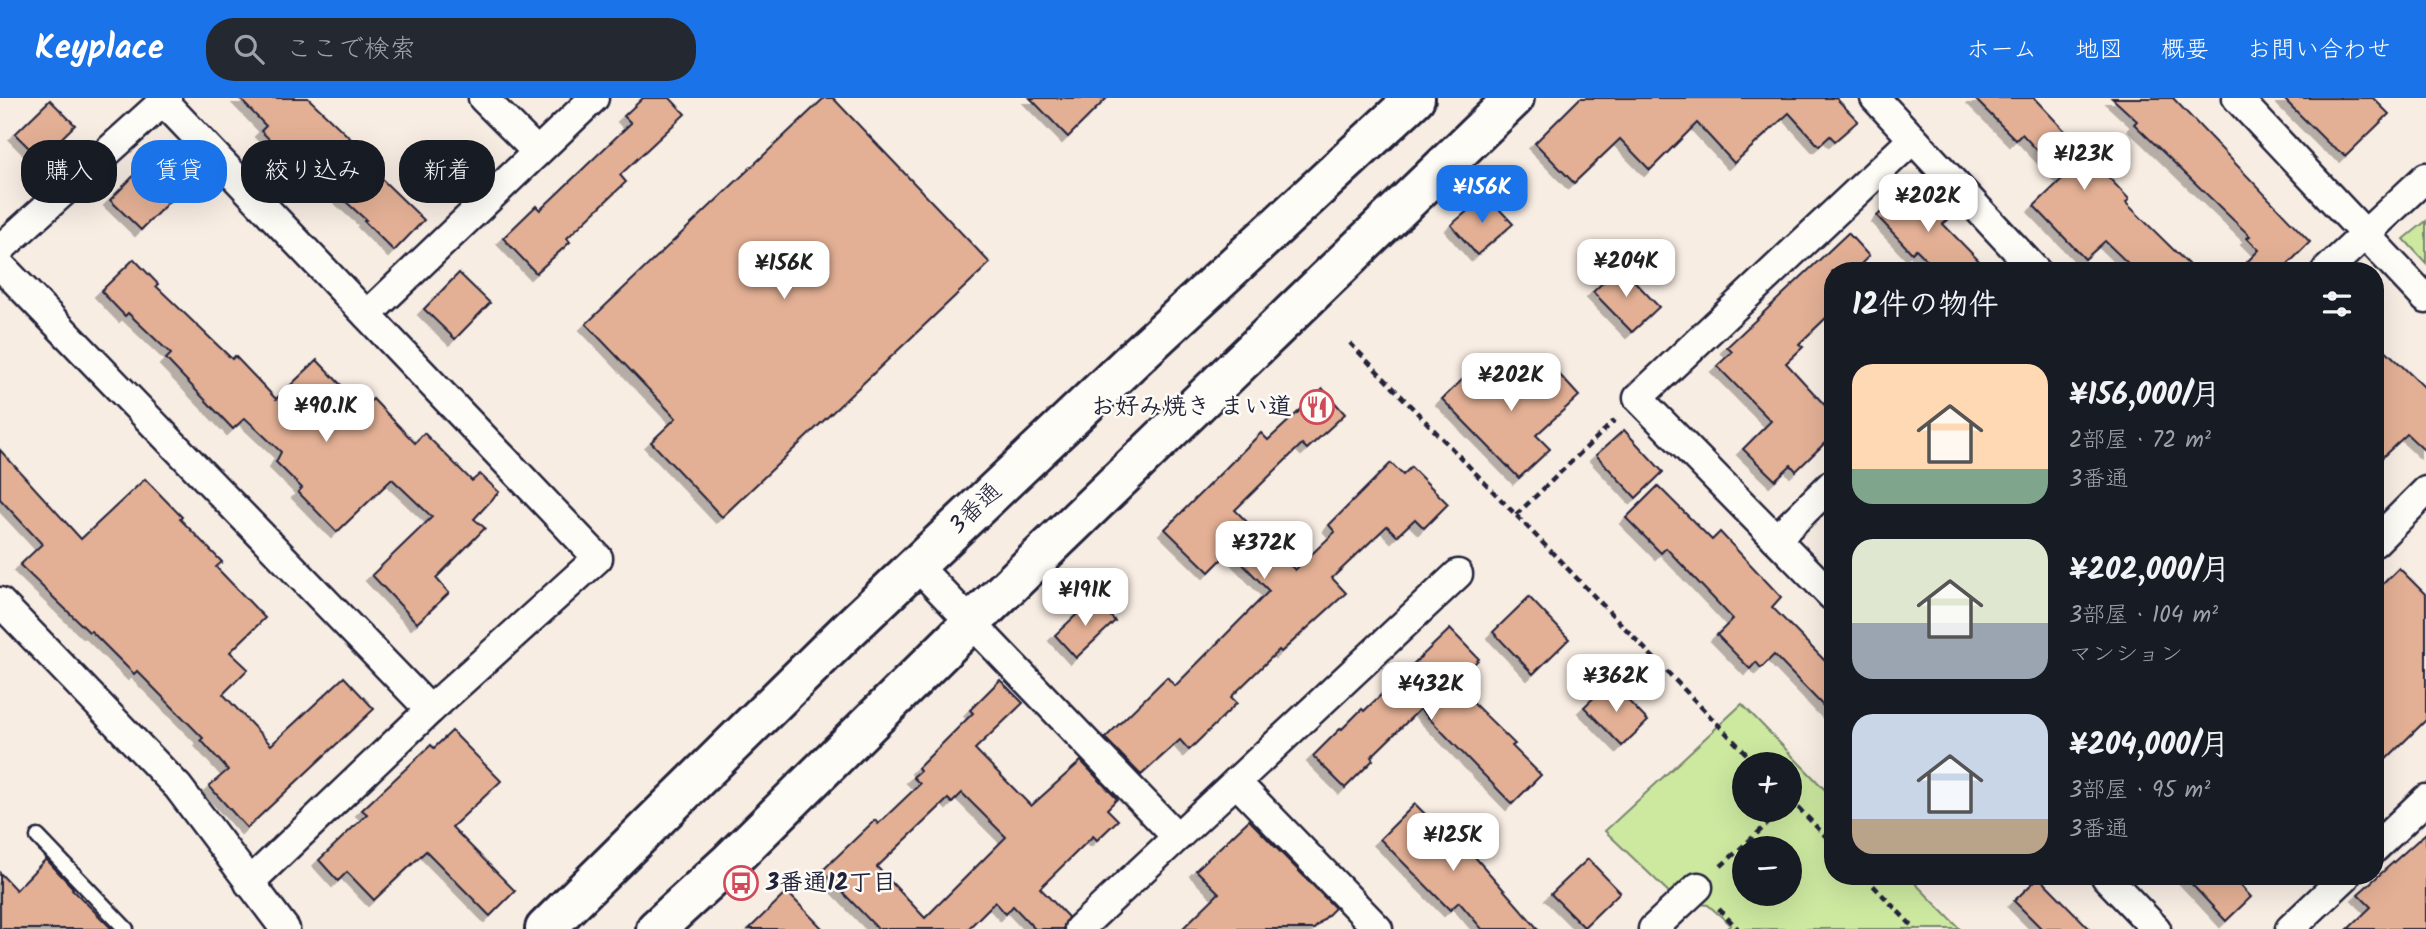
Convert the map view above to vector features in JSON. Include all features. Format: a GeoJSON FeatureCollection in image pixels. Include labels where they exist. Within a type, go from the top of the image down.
{"type":"FeatureCollection","features":[{"type":"Feature","properties":{"kind":"street"},"geometry":{"type":"LineString","coordinates":[[483,98],[537,152]]}},
{"type":"Feature","properties":{"kind":"street"},"geometry":{"type":"LineString","coordinates":[[367,315],[594,98]]}},
{"type":"Feature","properties":{"kind":"street","name":"3番通"},"geometry":{"type":"LineString","coordinates":[[545,929],[846,632],[1415,98]]}},
{"type":"Feature","properties":{"kind":"street"},"geometry":{"type":"LineString","coordinates":[[656,929],[729,862],[972,622],[1514,98]]}},
{"type":"Feature","properties":{"kind":"street"},"geometry":{"type":"LineString","coordinates":[[1875,98],[2028,262]]}},
{"type":"Feature","properties":{"kind":"street"},"geometry":{"type":"LineString","coordinates":[[2237,98],[2426,299]]}},
{"type":"Feature","properties":{"kind":"street"},"geometry":{"type":"LineString","coordinates":[[0,249],[165,100],[598,558],[430,710],[249,883]]}},
{"type":"Feature","properties":{"kind":"street"},"geometry":{"type":"LineString","coordinates":[[1824,588],[1638,398],[1913,139]]}},
{"type":"Feature","properties":{"kind":"street"},"geometry":{"type":"LineString","coordinates":[[2335,262],[2426,177]]}},
{"type":"Feature","properties":{"kind":"street"},"geometry":{"type":"LineString","coordinates":[[0,265],[430,710]]}},
{"type":"Feature","properties":{"kind":"street"},"geometry":{"type":"LineString","coordinates":[[2384,533],[2426,491]]}},
{"type":"Feature","properties":{"kind":"street"},"geometry":{"type":"LineString","coordinates":[[1776,539],[1824,492]]}},
{"type":"Feature","properties":{"kind":"street"},"geometry":{"type":"LineString","coordinates":[[917,566],[1178,836]]}},
{"type":"Feature","properties":{"kind":"street"},"geometry":{"type":"LineString","coordinates":[[1079,929],[1458,574]]}},
{"type":"Feature","properties":{"kind":"street"},"geometry":{"type":"LineString","coordinates":[[0,601],[178,787],[285,929]]}},
{"type":"Feature","properties":{"kind":"street"},"geometry":{"type":"LineString","coordinates":[[1236,782],[1378,929]]}},
{"type":"Feature","properties":{"kind":"street"},"geometry":{"type":"LineString","coordinates":[[2384,839],[2426,799]]}},
{"type":"Feature","properties":{"kind":"street"},"geometry":{"type":"LineString","coordinates":[[2114,885],[2155,929]]}},
{"type":"Feature","properties":{"kind":"street"},"geometry":{"type":"LineString","coordinates":[[2290,929],[2337,885]]}},
{"type":"Feature","properties":{"kind":"street"},"geometry":{"type":"LineString","coordinates":[[1653,929],[1698,887]]}},
{"type":"Feature","properties":{"kind":"lane"},"geometry":{"type":"LineString","coordinates":[[38,837],[126,929]]}},
{"type":"Feature","properties":{"kind":"path"},"geometry":{"type":"LineString","coordinates":[[1350,343],[1744,752]]}},
{"type":"Feature","properties":{"kind":"path"},"geometry":{"type":"LineString","coordinates":[[1516,515],[1638,398]]}},
{"type":"Feature","properties":{"kind":"path"},"geometry":{"type":"LineString","coordinates":[[1802,812],[1824,835]]}},
{"type":"Feature","properties":{"kind":"path"},"geometry":{"type":"LineString","coordinates":[[1738,929],[1698,887],[1770,822]]}},
{"type":"Feature","properties":{"kind":"path"},"geometry":{"type":"LineString","coordinates":[[1873,885],[1915,929]]}},
{"type":"Feature","properties":{"kind":"green space"},"geometry":{"type":"Polygon","coordinates":[[[2426,221],[2426,263],[2404,239],[2426,221]]]}},
{"type":"Feature","properties":{"kind":"green space"},"geometry":{"type":"Polygon","coordinates":[[[1742,704],[1788,752],[1732,752],[1732,822],[1802,822],[1802,766],[1824,789],[1824,885],[1917,885],[1960,929],[1727,929],[1731,925],[1708,905],[1678,901],[1605,831],[1742,704]]]}},
{"type":"Feature","properties":{"kind":"building"},"geometry":{"type":"Polygon","coordinates":[[[239,98],[308,98],[352,140],[270,140],[261,131],[266,126],[239,98]]]}},
{"type":"Feature","properties":{"kind":"building"},"geometry":{"type":"Polygon","coordinates":[[[643,98],[670,98],[685,114],[620,175],[626,182],[567,238],[570,242],[536,273],[503,238],[536,206],[540,210],[631,123],[624,116],[643,98]]]}},
{"type":"Feature","properties":{"kind":"building"},"geometry":{"type":"Polygon","coordinates":[[[824,98],[833,98],[990,263],[722,517],[651,442],[676,418],[586,324],[824,98]]]}},
{"type":"Feature","properties":{"kind":"building"},"geometry":{"type":"Polygon","coordinates":[[[1030,98],[1107,98],[1068,137],[1030,98]]]}},
{"type":"Feature","properties":{"kind":"building"},"geometry":{"type":"Polygon","coordinates":[[[1580,98],[1836,98],[1858,121],[1835,141],[1830,136],[1819,146],[1789,113],[1734,163],[1697,123],[1650,170],[1620,139],[1574,183],[1535,143],[1580,98]]]}},
{"type":"Feature","properties":{"kind":"building"},"geometry":{"type":"Polygon","coordinates":[[[1974,98],[2034,98],[2129,199],[2126,203],[2186,262],[2127,262],[2105,241],[2085,259],[2034,206],[2063,178],[2022,134],[2016,140],[1974,98]]]}},
{"type":"Feature","properties":{"kind":"building"},"geometry":{"type":"Polygon","coordinates":[[[2112,98],[2173,98],[2310,242],[2290,262],[2247,262],[2259,250],[2247,238],[2250,236],[2134,124],[2137,121],[2112,98]]]}},
{"type":"Feature","properties":{"kind":"building"},"geometry":{"type":"Polygon","coordinates":[[[2283,98],[2373,98],[2389,114],[2346,156],[2328,143],[2283,98]]]}},
{"type":"Feature","properties":{"kind":"building"},"geometry":{"type":"Polygon","coordinates":[[[50,100],[75,125],[60,140],[21,140],[15,134],[50,100]]]}},
{"type":"Feature","properties":{"kind":"building"},"geometry":{"type":"Polygon","coordinates":[[[131,179],[131,203],[167,203],[141,230],[113,203],[117,203],[117,193],[131,179]]]}},
{"type":"Feature","properties":{"kind":"building"},"geometry":{"type":"Polygon","coordinates":[[[385,182],[399,196],[399,203],[406,203],[424,220],[394,251],[364,221],[366,220],[347,203],[385,203],[385,182]]]}},
{"type":"Feature","properties":{"kind":"building"},"geometry":{"type":"Polygon","coordinates":[[[1907,187],[1919,200],[1924,195],[1948,220],[1943,224],[1980,262],[1929,262],[1916,249],[1912,253],[1877,216],[1907,187]]]}},
{"type":"Feature","properties":{"kind":"building"},"geometry":{"type":"Polygon","coordinates":[[[1486,195],[1513,224],[1477,255],[1451,225],[1486,195]]]}},
{"type":"Feature","properties":{"kind":"building"},"geometry":{"type":"Polygon","coordinates":[[[1848,233],[1869,256],[1863,262],[1824,262],[1824,320],[1799,344],[1803,347],[1786,363],[1824,404],[1824,444],[1796,471],[1791,465],[1775,480],[1743,449],[1771,421],[1717,366],[1732,352],[1727,347],[1848,233]]]}},
{"type":"Feature","properties":{"kind":"building"},"geometry":{"type":"Polygon","coordinates":[[[134,259],[158,284],[156,286],[232,359],[235,356],[276,399],[317,360],[363,408],[373,399],[415,443],[424,433],[472,481],[480,474],[499,492],[474,519],[485,528],[436,578],[449,593],[417,623],[372,575],[432,517],[392,479],[337,532],[298,492],[302,488],[276,462],[281,452],[245,418],[233,429],[166,359],[171,354],[128,313],[125,316],[101,291],[134,259]]]}},
{"type":"Feature","properties":{"kind":"building"},"geometry":{"type":"Polygon","coordinates":[[[1620,266],[1659,307],[1632,332],[1593,292],[1620,266]]]}},
{"type":"Feature","properties":{"kind":"building"},"geometry":{"type":"Polygon","coordinates":[[[459,273],[490,303],[455,339],[424,309],[459,273]]]}},
{"type":"Feature","properties":{"kind":"building"},"geometry":{"type":"Polygon","coordinates":[[[2384,349],[2426,389],[2426,452],[2407,434],[2384,456],[2384,349]]]}},
{"type":"Feature","properties":{"kind":"building"},"geometry":{"type":"Polygon","coordinates":[[[1481,362],[1514,396],[1549,363],[1579,396],[1536,435],[1550,449],[1519,478],[1442,399],[1481,362]]]}},
{"type":"Feature","properties":{"kind":"building"},"geometry":{"type":"Polygon","coordinates":[[[1323,389],[1345,414],[1307,449],[1302,444],[1235,510],[1295,570],[1335,532],[1329,525],[1391,463],[1403,475],[1411,467],[1448,504],[1424,528],[1415,519],[1397,536],[1387,526],[1332,578],[1346,593],[1281,652],[1279,650],[1231,697],[1237,703],[1189,750],[1180,740],[1141,775],[1105,738],[1167,677],[1175,686],[1269,591],[1230,551],[1209,572],[1165,529],[1261,433],[1268,440],[1323,389]]]}},
{"type":"Feature","properties":{"kind":"building"},"geometry":{"type":"Polygon","coordinates":[[[1624,430],[1663,472],[1636,498],[1596,455],[1624,430]]]}},
{"type":"Feature","properties":{"kind":"building"},"geometry":{"type":"Polygon","coordinates":[[[0,450],[81,539],[145,479],[182,517],[180,519],[222,562],[216,567],[265,618],[230,652],[248,669],[223,694],[271,745],[344,677],[374,709],[247,828],[209,786],[228,770],[201,740],[203,738],[137,671],[134,674],[20,565],[42,544],[0,499],[0,450]]]}},
{"type":"Feature","properties":{"kind":"building"},"geometry":{"type":"Polygon","coordinates":[[[1658,486],[1712,540],[1720,532],[1781,597],[1772,607],[1824,660],[1824,707],[1774,655],[1761,668],[1756,662],[1750,669],[1717,635],[1733,619],[1666,548],[1661,553],[1626,518],[1658,486]]]}},
{"type":"Feature","properties":{"kind":"building"},"geometry":{"type":"Polygon","coordinates":[[[2399,568],[2426,595],[2426,720],[2384,761],[2384,583],[2399,568]]]}},
{"type":"Feature","properties":{"kind":"building"},"geometry":{"type":"Polygon","coordinates":[[[1529,597],[1569,639],[1533,674],[1493,632],[1529,597]]]}},
{"type":"Feature","properties":{"kind":"building"},"geometry":{"type":"Polygon","coordinates":[[[1094,598],[1115,621],[1076,658],[1055,635],[1094,598]]]}},
{"type":"Feature","properties":{"kind":"building"},"geometry":{"type":"Polygon","coordinates":[[[1450,629],[1479,659],[1454,684],[1515,744],[1512,746],[1541,775],[1512,804],[1420,709],[1371,757],[1373,760],[1345,788],[1313,756],[1450,629]]]}},
{"type":"Feature","properties":{"kind":"building"},"geometry":{"type":"Polygon","coordinates":[[[1000,680],[1023,703],[975,749],[1031,806],[1081,761],[1117,799],[1107,809],[1118,820],[1097,840],[1093,836],[1040,888],[1068,917],[1063,929],[1035,929],[1013,906],[1006,914],[995,902],[968,929],[878,929],[822,871],[875,820],[878,824],[920,784],[913,777],[920,771],[918,768],[973,713],[970,710],[1000,680]],[[962,793],[952,803],[948,799],[877,867],[925,918],[1006,837],[962,793]]]}},
{"type":"Feature","properties":{"kind":"building"},"geometry":{"type":"Polygon","coordinates":[[[1610,682],[1648,721],[1622,746],[1584,707],[1610,682]]]}},
{"type":"Feature","properties":{"kind":"building"},"geometry":{"type":"Polygon","coordinates":[[[452,731],[501,781],[452,827],[515,891],[490,916],[426,851],[374,900],[347,872],[338,881],[319,860],[367,814],[362,810],[431,745],[434,748],[452,731]]]}},
{"type":"Feature","properties":{"kind":"building"},"geometry":{"type":"Polygon","coordinates":[[[1415,804],[1464,853],[1468,849],[1538,929],[1482,929],[1459,902],[1450,910],[1380,839],[1415,804]]]}},
{"type":"Feature","properties":{"kind":"building"},"geometry":{"type":"Polygon","coordinates":[[[1249,820],[1335,908],[1314,929],[1182,929],[1219,893],[1196,870],[1249,820]]]}},
{"type":"Feature","properties":{"kind":"building"},"geometry":{"type":"Polygon","coordinates":[[[2426,833],[2426,929],[2348,929],[2371,907],[2358,894],[2368,885],[2384,885],[2384,871],[2426,833]]]}},
{"type":"Feature","properties":{"kind":"building"},"geometry":{"type":"Polygon","coordinates":[[[46,859],[112,929],[0,929],[0,873],[16,890],[46,859]]]}},
{"type":"Feature","properties":{"kind":"building"},"geometry":{"type":"Polygon","coordinates":[[[1588,859],[1620,892],[1584,927],[1551,894],[1588,859]]]}},
{"type":"Feature","properties":{"kind":"building"},"geometry":{"type":"Polygon","coordinates":[[[2031,885],[2047,885],[2090,929],[2042,929],[2014,901],[2031,885]]]}},
{"type":"Feature","properties":{"kind":"building"},"geometry":{"type":"Polygon","coordinates":[[[2192,885],[2240,885],[2251,897],[2226,921],[2192,885]]]}},
{"type":"Feature","properties":{"kind":"building"},"geometry":{"type":"Polygon","coordinates":[[[787,892],[823,929],[749,929],[787,892]]]}},
{"type":"Feature","properties":{"kind":"place","name":"お好み焼き まい道"},"geometry":{"type":"Point","coordinates":[1317,407]}},
{"type":"Feature","properties":{"kind":"place","name":"3番通12丁目"},"geometry":{"type":"Point","coordinates":[741,883]}}]}
